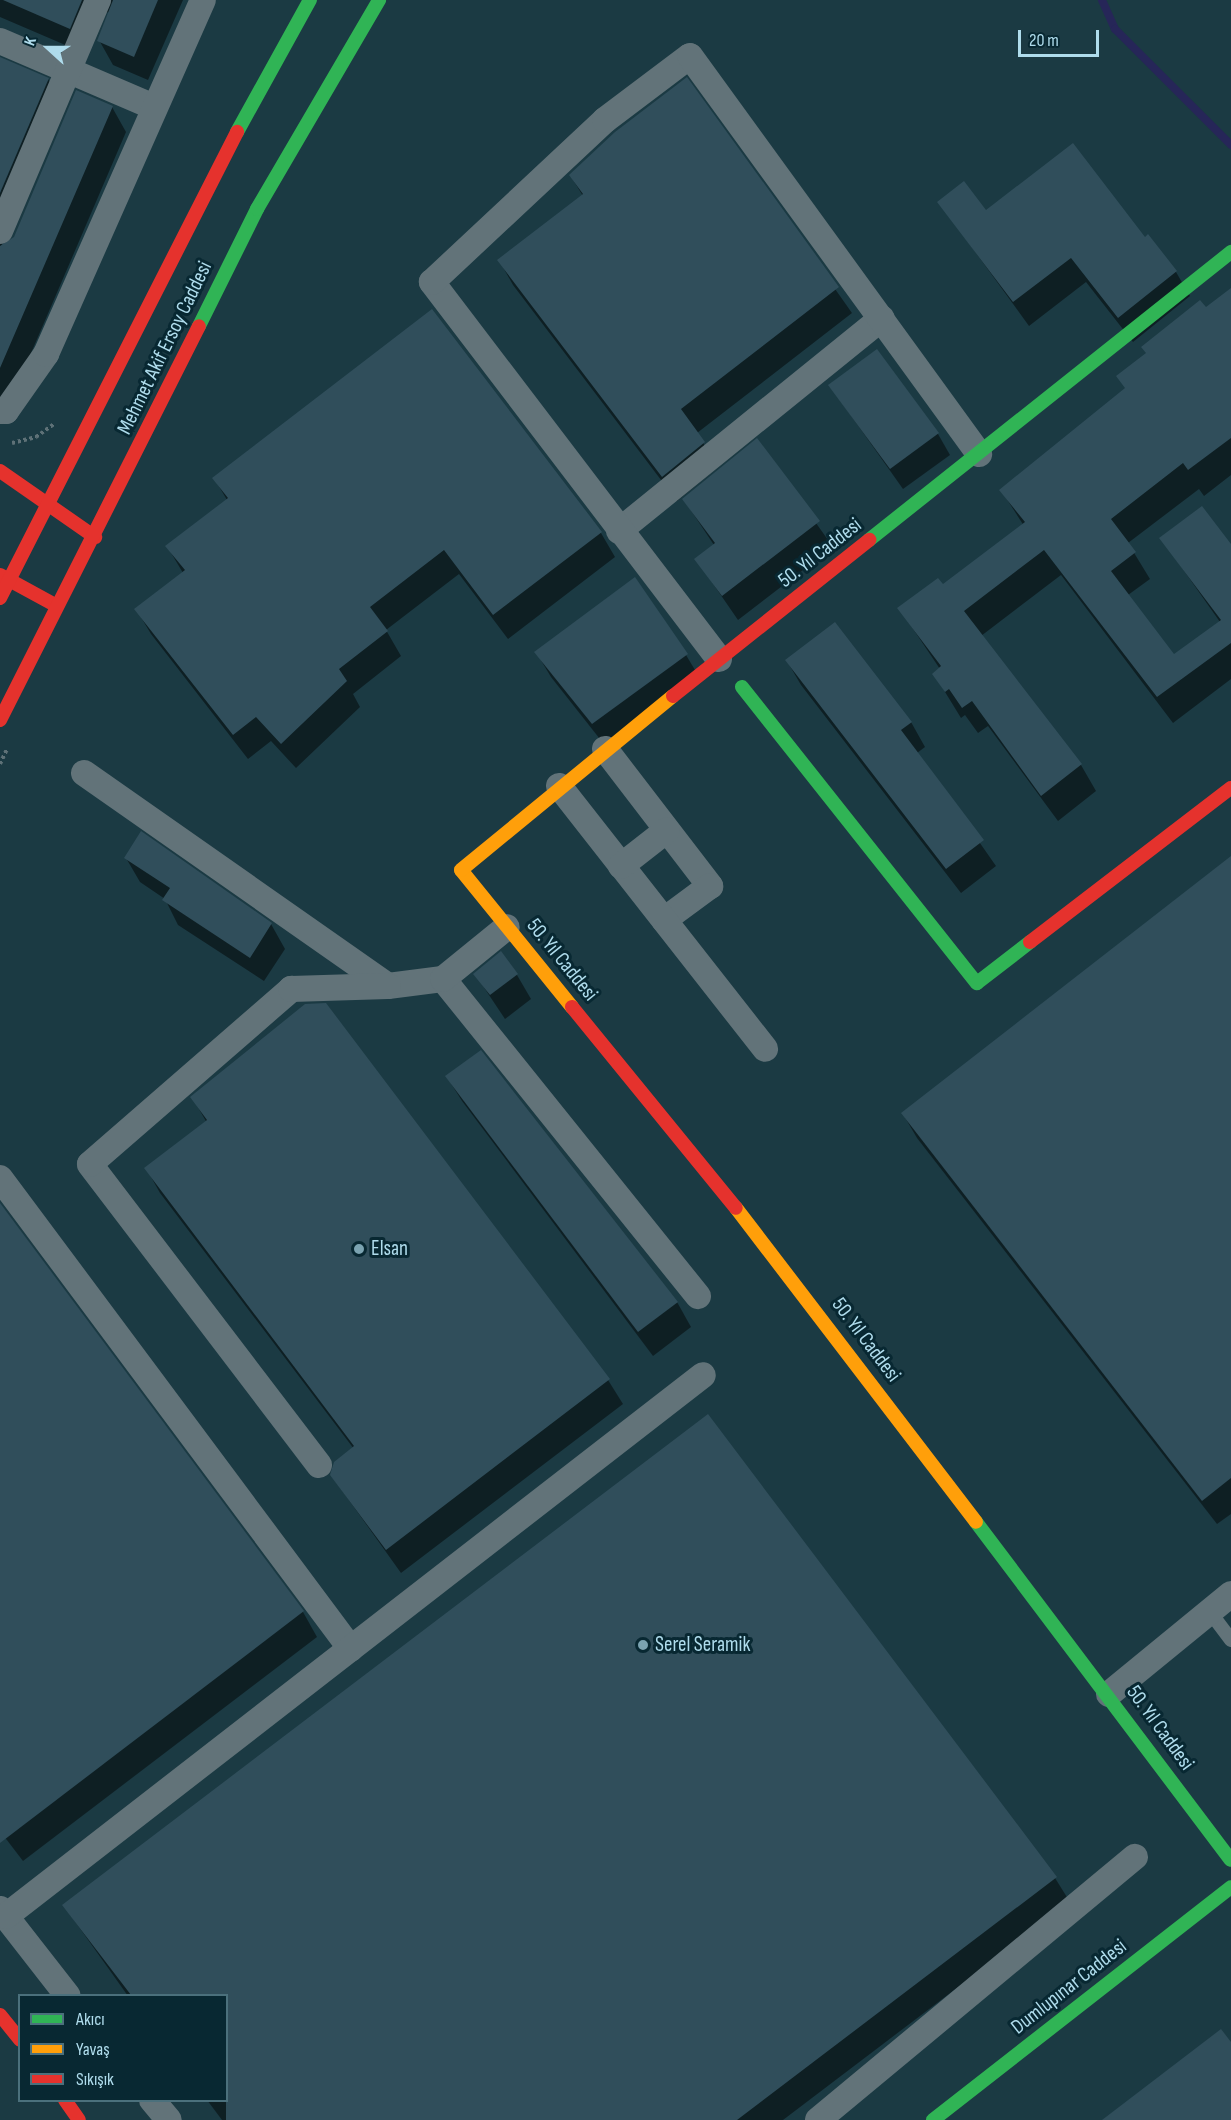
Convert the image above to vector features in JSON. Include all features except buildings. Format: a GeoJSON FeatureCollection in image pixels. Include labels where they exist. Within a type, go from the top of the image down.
{"type":"FeatureCollection","features":[{"type":"Feature","properties":{"kind":"street"},"geometry":{"type":"LineString","coordinates":[[0,231],[98,0]]}},
{"type":"Feature","properties":{"kind":"street"},"geometry":{"type":"LineString","coordinates":[[0,411],[6,411],[46,354],[203,0]]}},
{"type":"Feature","properties":{"kind":"street","name":"Mehmet Akif Ersoy Caddesi"},"geometry":{"type":"LineString","coordinates":[[0,598],[4,578],[48,502],[241,124],[310,0]]}},
{"type":"Feature","properties":{"kind":"street","name":"Mehmet Akif Ersoy Caddesi"},"geometry":{"type":"LineString","coordinates":[[0,720],[55,605],[95,537],[257,210],[379,0]]}},
{"type":"Feature","properties":{"kind":"street"},"geometry":{"type":"LineString","coordinates":[[0,41],[154,107]]}},
{"type":"Feature","properties":{"kind":"street"},"geometry":{"type":"LineString","coordinates":[[719,659],[619,531],[432,282],[605,120],[690,56],[979,454]]}},
{"type":"Feature","properties":{"kind":"street","name":"50. Yıl Caddesi"},"geometry":{"type":"LineString","coordinates":[[1231,252],[605,749],[461,870],[778,1260],[1109,1694],[1231,1860]]}},
{"type":"Feature","properties":{"kind":"street"},"geometry":{"type":"LineString","coordinates":[[619,531],[882,318]]}},
{"type":"Feature","properties":{"kind":"street"},"geometry":{"type":"LineString","coordinates":[[0,471],[48,502],[95,537]]}},
{"type":"Feature","properties":{"kind":"street"},"geometry":{"type":"LineString","coordinates":[[4,578],[55,605]]}},
{"type":"Feature","properties":{"kind":"street"},"geometry":{"type":"LineString","coordinates":[[742,687],[977,983],[1231,788]]}},
{"type":"Feature","properties":{"kind":"street"},"geometry":{"type":"LineString","coordinates":[[605,749],[710,886],[664,920]]}},
{"type":"Feature","properties":{"kind":"street"},"geometry":{"type":"LineString","coordinates":[[84,773],[388,986]]}},
{"type":"Feature","properties":{"kind":"street"},"geometry":{"type":"LineString","coordinates":[[559,786],[765,1049]]}},
{"type":"Feature","properties":{"kind":"street"},"geometry":{"type":"LineString","coordinates":[[621,866],[667,830]]}},
{"type":"Feature","properties":{"kind":"street"},"geometry":{"type":"LineString","coordinates":[[319,1465],[90,1164],[291,989],[388,986],[443,979],[507,927]]}},
{"type":"Feature","properties":{"kind":"street"},"geometry":{"type":"LineString","coordinates":[[443,979],[698,1296]]}},
{"type":"Feature","properties":{"kind":"street"},"geometry":{"type":"LineString","coordinates":[[0,1178],[351,1649]]}},
{"type":"Feature","properties":{"kind":"street"},"geometry":{"type":"LineString","coordinates":[[67,1994],[3,1912],[351,1649],[703,1374]]}},
{"type":"Feature","properties":{"kind":"street"},"geometry":{"type":"LineString","coordinates":[[1109,1694],[1231,1594]]}},
{"type":"Feature","properties":{"kind":"street"},"geometry":{"type":"LineString","coordinates":[[818,2120],[1135,1857]]}},
{"type":"Feature","properties":{"kind":"street","name":"Dumlupınar Caddesi"},"geometry":{"type":"LineString","coordinates":[[933,2120],[1231,1887]]}},
{"type":"Feature","properties":{"kind":"street"},"geometry":{"type":"LineString","coordinates":[[0,2015],[18,2038]]}},
{"type":"Feature","properties":{"kind":"street"},"geometry":{"type":"LineString","coordinates":[[66,2102],[80,2120]]}},
{"type":"Feature","properties":{"kind":"street"},"geometry":{"type":"LineString","coordinates":[[155,2102],[169,2120]]}},
{"type":"Feature","properties":{"kind":"lane"},"geometry":{"type":"LineString","coordinates":[[1210,1612],[1231,1640]]}},
{"type":"Feature","properties":{"kind":"path"},"geometry":{"type":"LineString","coordinates":[[1,446],[36,437],[64,417]]}},
{"type":"Feature","properties":{"kind":"waterway"},"geometry":{"type":"LineString","coordinates":[[1102,0],[1115,29],[1231,145]]}},
{"type":"Feature","properties":{"kind":"traffic: fast"},"geometry":{"type":"LineString","coordinates":[[237,132],[310,0]]}},
{"type":"Feature","properties":{"kind":"traffic: fast"},"geometry":{"type":"LineString","coordinates":[[199,326],[257,209],[379,0]]}},
{"type":"Feature","properties":{"kind":"traffic: fast"},"geometry":{"type":"LineString","coordinates":[[869,540],[1231,252]]}},
{"type":"Feature","properties":{"kind":"traffic: fast"},"geometry":{"type":"LineString","coordinates":[[742,687],[977,983],[1030,942]]}},
{"type":"Feature","properties":{"kind":"traffic: fast"},"geometry":{"type":"LineString","coordinates":[[976,1522],[1231,1860]]}},
{"type":"Feature","properties":{"kind":"traffic: fast"},"geometry":{"type":"LineString","coordinates":[[933,2120],[1231,1887]]}},
{"type":"Feature","properties":{"kind":"traffic: slow"},"geometry":{"type":"LineString","coordinates":[[572,1007],[461,870],[673,696]]}},
{"type":"Feature","properties":{"kind":"traffic: slow"},"geometry":{"type":"LineString","coordinates":[[736,1208],[976,1522]]}},
{"type":"Feature","properties":{"kind":"traffic: jam"},"geometry":{"type":"LineString","coordinates":[[0,598],[237,132]]}},
{"type":"Feature","properties":{"kind":"traffic: jam"},"geometry":{"type":"LineString","coordinates":[[0,720],[199,326]]}},
{"type":"Feature","properties":{"kind":"traffic: jam"},"geometry":{"type":"LineString","coordinates":[[0,471],[95,537]]}},
{"type":"Feature","properties":{"kind":"traffic: jam"},"geometry":{"type":"LineString","coordinates":[[673,696],[869,540]]}},
{"type":"Feature","properties":{"kind":"traffic: jam"},"geometry":{"type":"LineString","coordinates":[[0,575],[55,605]]}},
{"type":"Feature","properties":{"kind":"traffic: jam"},"geometry":{"type":"LineString","coordinates":[[1030,942],[1231,788]]}},
{"type":"Feature","properties":{"kind":"traffic: jam"},"geometry":{"type":"LineString","coordinates":[[572,1007],[736,1208]]}},
{"type":"Feature","properties":{"kind":"traffic: jam"},"geometry":{"type":"LineString","coordinates":[[0,2015],[18,2038]]}},
{"type":"Feature","properties":{"kind":"traffic: jam"},"geometry":{"type":"LineString","coordinates":[[66,2102],[79,2120]]}},
{"type":"Feature","properties":{"kind":"place","name":"Elsan"},"geometry":{"type":"Point","coordinates":[359,1249]}},
{"type":"Feature","properties":{"kind":"place","name":"Serel Seramik"},"geometry":{"type":"Point","coordinates":[643,1645]}}]}
